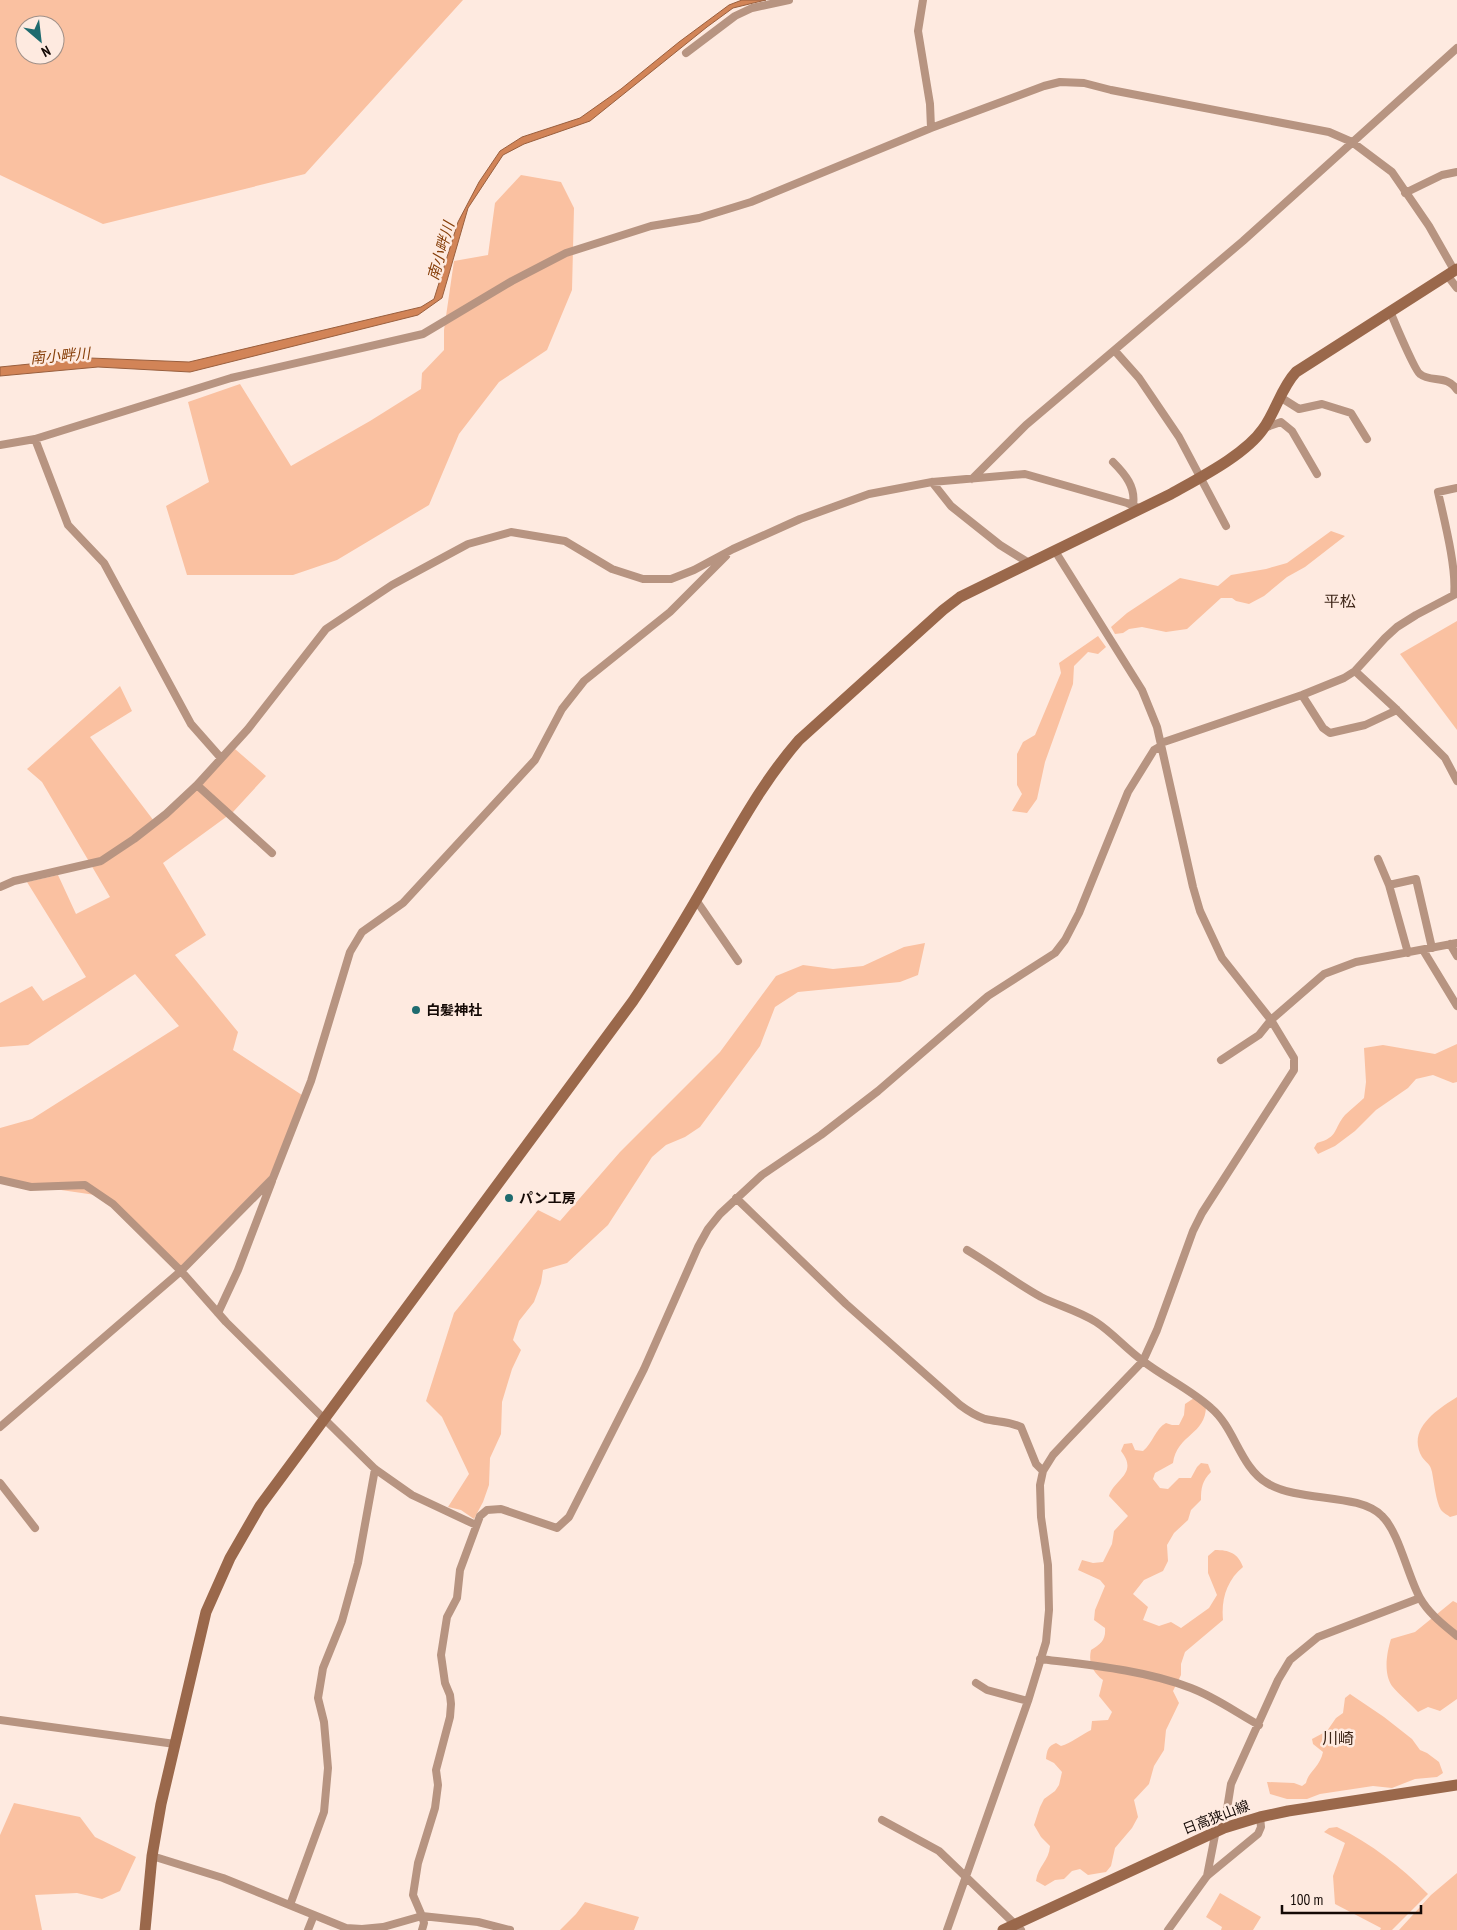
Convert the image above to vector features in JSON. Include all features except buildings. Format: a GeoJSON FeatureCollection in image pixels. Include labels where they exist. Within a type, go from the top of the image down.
{"type":"FeatureCollection","features":[{"type":"Feature","properties":{"kind":"street"},"geometry":{"type":"LineString","coordinates":[[686,54],[735,16],[752,8],[789,0]]}},
{"type":"Feature","properties":{"kind":"street"},"geometry":{"type":"LineString","coordinates":[[923,0],[918,32],[930,104],[930,128]]}},
{"type":"Feature","properties":{"kind":"street"},"geometry":{"type":"LineString","coordinates":[[972,479],[1026,425],[1243,241],[1457,48]]}},
{"type":"Feature","properties":{"kind":"street"},"geometry":{"type":"LineString","coordinates":[[0,446],[35,439],[231,378],[423,334],[512,281],[566,254],[651,226],[698,218],[751,202],[930,128],[1044,86],[1060,82],[1084,83],[1111,90],[1329,132],[1352,142],[1392,172],[1429,226],[1452,271],[1457,288]]}},
{"type":"Feature","properties":{"kind":"street"},"geometry":{"type":"LineString","coordinates":[[1406,192],[1442,175],[1457,172]]}},
{"type":"Feature","properties":{"kind":"street"},"geometry":{"type":"LineString","coordinates":[[145,1930],[152,1856],[161,1804],[206,1612],[218,1582],[240,1540],[260,1506],[656,967],[755,798],[779,763],[799,740],[943,610],[969,592],[1055,551],[1137,507],[1200,478],[1240,451],[1264,428],[1280,396],[1296,372],[1452,271]]}},
{"type":"Feature","properties":{"kind":"street"},"geometry":{"type":"LineString","coordinates":[[1390,311],[1407,347],[1414,368],[1420,375],[1448,381],[1457,390]]}},
{"type":"Feature","properties":{"kind":"street"},"geometry":{"type":"LineString","coordinates":[[1115,351],[1138,378],[1179,437],[1226,526]]}},
{"type":"Feature","properties":{"kind":"street"},"geometry":{"type":"LineString","coordinates":[[1280,396],[1299,409],[1322,404],[1351,413],[1367,439]]}},
{"type":"Feature","properties":{"kind":"street"},"geometry":{"type":"LineString","coordinates":[[1264,428],[1281,422],[1292,431],[1316,474]]}},
{"type":"Feature","properties":{"kind":"street"},"geometry":{"type":"LineString","coordinates":[[35,439],[68,525],[104,563],[191,724],[221,758]]}},
{"type":"Feature","properties":{"kind":"street"},"geometry":{"type":"LineString","coordinates":[[1112,462],[1124,473],[1137,507]]}},
{"type":"Feature","properties":{"kind":"street"},"geometry":{"type":"LineString","coordinates":[[0,887],[14,881],[101,860],[134,839],[154,824],[196,785],[248,729],[326,629],[392,585],[468,544],[511,532],[565,541],[612,569],[643,579],[671,579],[694,570],[733,549],[800,519],[869,494],[932,482],[1025,474],[1137,507]]}},
{"type":"Feature","properties":{"kind":"street"},"geometry":{"type":"LineString","coordinates":[[932,482],[951,506],[1000,545],[1029,563]]}},
{"type":"Feature","properties":{"kind":"street"},"geometry":{"type":"LineString","coordinates":[[422,1930],[424,1923],[413,1895],[418,1863],[434,1808],[438,1785],[436,1770],[450,1717],[451,1704],[450,1695],[445,1683],[441,1655],[447,1618],[457,1598],[460,1570],[480,1516],[487,1510],[496,1508],[557,1528],[570,1517],[644,1369],[698,1247],[714,1221],[762,1175],[821,1135],[878,1090],[988,996],[1055,953],[1065,940],[1079,913],[1128,792],[1154,750],[1161,745],[1328,686],[1355,671],[1385,638],[1397,628],[1416,615],[1454,595],[1456,572],[1438,492],[1457,488]]}},
{"type":"Feature","properties":{"kind":"street"},"geometry":{"type":"LineString","coordinates":[[218,1313],[238,1270],[311,1082],[350,952],[362,932],[403,903],[535,760],[562,709],[584,681],[670,612],[733,549]]}},
{"type":"Feature","properties":{"kind":"street"},"geometry":{"type":"LineString","coordinates":[[947,1930],[1028,1701],[1046,1642],[1049,1610],[1048,1565],[1041,1517],[1040,1485],[1043,1471],[1052,1456],[1143,1361],[1157,1330],[1193,1232],[1202,1213],[1294,1070],[1294,1058],[1271,1020],[1222,958],[1200,911],[1157,727],[1142,690],[1055,551]]}},
{"type":"Feature","properties":{"kind":"street"},"geometry":{"type":"LineString","coordinates":[[1355,671],[1445,758],[1457,781]]}},
{"type":"Feature","properties":{"kind":"street"},"geometry":{"type":"LineString","coordinates":[[1302,695],[1323,728],[1330,733],[1365,725],[1397,710]]}},
{"type":"Feature","properties":{"kind":"street"},"geometry":{"type":"LineString","coordinates":[[196,785],[272,853]]}},
{"type":"Feature","properties":{"kind":"street"},"geometry":{"type":"LineString","coordinates":[[1378,859],[1389,885],[1408,953]]}},
{"type":"Feature","properties":{"kind":"street"},"geometry":{"type":"LineString","coordinates":[[1389,885],[1416,879],[1432,948]]}},
{"type":"Feature","properties":{"kind":"street"},"geometry":{"type":"LineString","coordinates":[[696,900],[738,961]]}},
{"type":"Feature","properties":{"kind":"street"},"geometry":{"type":"LineString","coordinates":[[1221,1060],[1259,1035],[1271,1020],[1324,974],[1356,962],[1454,944],[1457,956]]}},
{"type":"Feature","properties":{"kind":"street"},"geometry":{"type":"LineString","coordinates":[[1423,950],[1457,1006]]}},
{"type":"Feature","properties":{"kind":"street"},"geometry":{"type":"LineString","coordinates":[[0,1427],[181,1271],[273,1178]]}},
{"type":"Feature","properties":{"kind":"street"},"geometry":{"type":"LineString","coordinates":[[0,1180],[31,1187],[85,1185],[113,1204],[181,1271],[218,1313],[375,1469],[412,1495],[476,1525]]}},
{"type":"Feature","properties":{"kind":"street"},"geometry":{"type":"LineString","coordinates":[[736,1198],[846,1304],[960,1406],[972,1414],[985,1419],[1009,1422],[1021,1426],[1036,1464],[1043,1471]]}},
{"type":"Feature","properties":{"kind":"street"},"geometry":{"type":"LineString","coordinates":[[967,1250],[1042,1297],[1095,1322],[1113,1334],[1143,1361],[1174,1380],[1213,1409],[1230,1432],[1249,1465],[1266,1483],[1287,1492],[1374,1508],[1389,1524],[1420,1598],[1429,1611],[1457,1636]]}},
{"type":"Feature","properties":{"kind":"street"},"geometry":{"type":"LineString","coordinates":[[290,1905],[324,1812],[328,1768],[324,1722],[318,1698],[320,1684],[323,1668],[342,1621],[355,1571],[375,1469]]}},
{"type":"Feature","properties":{"kind":"street"},"geometry":{"type":"LineString","coordinates":[[0,1483],[35,1528]]}},
{"type":"Feature","properties":{"kind":"street"},"geometry":{"type":"LineString","coordinates":[[1207,1876],[1231,1784],[1278,1680],[1290,1660],[1318,1637],[1420,1598]]}},
{"type":"Feature","properties":{"kind":"street"},"geometry":{"type":"LineString","coordinates":[[1040,1659],[1102,1667],[1171,1681],[1192,1688],[1259,1725]]}},
{"type":"Feature","properties":{"kind":"street"},"geometry":{"type":"LineString","coordinates":[[976,1683],[988,1690],[1028,1701]]}},
{"type":"Feature","properties":{"kind":"street"},"geometry":{"type":"LineString","coordinates":[[0,1720],[175,1744]]}},
{"type":"Feature","properties":{"kind":"street","name":"日高狭山線"},"geometry":{"type":"LineString","coordinates":[[1003,1930],[1018,1928],[1220,1829],[1260,1817],[1457,1785]]}},
{"type":"Feature","properties":{"kind":"street"},"geometry":{"type":"LineString","coordinates":[[1168,1930],[1207,1876],[1258,1834],[1261,1827],[1260,1817]]}},
{"type":"Feature","properties":{"kind":"street"},"geometry":{"type":"LineString","coordinates":[[882,1820],[939,1851],[1018,1928]]}},
{"type":"Feature","properties":{"kind":"street"},"geometry":{"type":"LineString","coordinates":[[152,1856],[223,1878],[346,1928],[383,1927],[422,1916],[478,1922],[510,1930]]}},
{"type":"Feature","properties":{"kind":"street"},"geometry":{"type":"LineString","coordinates":[[308,1930],[314,1915]]}},
{"type":"Feature","properties":{"kind":"shaded area"},"geometry":{"type":"Polygon","coordinates":[[[0,0],[463,0],[305,174],[103,224],[0,175],[0,0]]]}},
{"type":"Feature","properties":{"kind":"shaded area"},"geometry":{"type":"Polygon","coordinates":[[[742,0],[766,0],[733,8],[590,121],[524,144],[503,155],[468,208],[442,298],[418,315],[190,372],[98,367],[0,376],[0,367],[90,358],[189,362],[421,307],[434,299],[458,222],[479,182],[500,151],[522,137],[580,118],[621,89],[729,5],[742,0]]]}},
{"type":"Feature","properties":{"kind":"shaded area"},"geometry":{"type":"Polygon","coordinates":[[[521,175],[561,182],[574,208],[572,290],[547,350],[499,382],[459,434],[429,505],[337,560],[293,575],[187,575],[166,506],[209,482],[188,402],[240,384],[291,466],[370,421],[421,389],[422,373],[444,350],[444,330],[454,261],[488,255],[495,203],[521,175]]]}},
{"type":"Feature","properties":{"kind":"shaded area"},"geometry":{"type":"Polygon","coordinates":[[[1331,531],[1345,536],[1305,567],[1287,577],[1264,596],[1249,604],[1232,598],[1221,598],[1187,629],[1166,632],[1142,627],[1115,634],[1111,627],[1127,613],[1180,578],[1218,586],[1231,575],[1287,563],[1331,531]]]}},
{"type":"Feature","properties":{"kind":"shaded area"},"geometry":{"type":"Polygon","coordinates":[[[1457,621],[1457,730],[1400,654],[1457,621]]]}},
{"type":"Feature","properties":{"kind":"shaded area"},"geometry":{"type":"Polygon","coordinates":[[[1098,636],[1106,647],[1098,654],[1088,652],[1074,666],[1073,684],[1045,762],[1037,799],[1027,813],[1012,811],[1022,794],[1017,785],[1017,754],[1023,742],[1035,735],[1061,673],[1059,663],[1098,636]]]}},
{"type":"Feature","properties":{"kind":"shaded area"},"geometry":{"type":"Polygon","coordinates":[[[120,686],[132,711],[90,737],[157,825],[235,749],[266,776],[233,812],[163,863],[206,935],[175,955],[238,1032],[233,1050],[302,1095],[270,1176],[180,1267],[102,1196],[0,1181],[0,1128],[32,1119],[179,1026],[135,974],[28,1045],[0,1047],[0,1003],[32,986],[43,1001],[86,977],[27,882],[58,875],[76,914],[110,897],[42,782],[27,769],[120,686]]]}},
{"type":"Feature","properties":{"kind":"shaded area"},"geometry":{"type":"Polygon","coordinates":[[[925,943],[918,975],[900,982],[798,992],[775,1007],[760,1046],[700,1127],[685,1137],[666,1145],[652,1157],[608,1225],[567,1263],[543,1270],[541,1283],[534,1302],[519,1321],[513,1340],[521,1350],[512,1369],[502,1402],[501,1434],[490,1458],[489,1485],[483,1502],[474,1519],[461,1510],[448,1507],[469,1474],[442,1417],[426,1401],[454,1313],[538,1210],[560,1221],[620,1152],[720,1052],[776,976],[803,965],[833,969],[863,966],[904,947],[925,943]]]}},
{"type":"Feature","properties":{"kind":"shaded area"},"geometry":{"type":"Polygon","coordinates":[[[1457,1044],[1457,1082],[1453,1083],[1433,1075],[1416,1079],[1408,1088],[1376,1110],[1355,1131],[1335,1146],[1318,1154],[1314,1148],[1317,1143],[1329,1138],[1345,1115],[1364,1098],[1366,1082],[1364,1048],[1383,1045],[1435,1054],[1457,1044]]]}},
{"type":"Feature","properties":{"kind":"shaded area"},"geometry":{"type":"Polygon","coordinates":[[[1457,1397],[1457,1515],[1450,1517],[1439,1506],[1431,1469],[1422,1457],[1418,1447],[1418,1438],[1426,1421],[1457,1397]]]}},
{"type":"Feature","properties":{"kind":"shaded area"},"geometry":{"type":"Polygon","coordinates":[[[1194,1398],[1206,1406],[1205,1416],[1197,1429],[1180,1446],[1173,1463],[1155,1473],[1153,1479],[1160,1488],[1168,1489],[1179,1478],[1191,1478],[1201,1463],[1208,1464],[1211,1472],[1203,1485],[1201,1500],[1191,1510],[1188,1520],[1174,1533],[1167,1545],[1168,1561],[1163,1571],[1144,1580],[1133,1594],[1148,1607],[1143,1620],[1159,1626],[1171,1622],[1181,1628],[1209,1608],[1217,1595],[1208,1573],[1208,1556],[1215,1550],[1236,1555],[1243,1567],[1237,1572],[1226,1590],[1223,1620],[1185,1652],[1181,1664],[1181,1675],[1173,1691],[1179,1703],[1166,1730],[1164,1750],[1154,1766],[1149,1784],[1134,1800],[1138,1817],[1132,1828],[1115,1848],[1111,1866],[1106,1872],[1088,1875],[1080,1869],[1072,1871],[1064,1879],[1055,1880],[1045,1886],[1036,1881],[1039,1871],[1048,1856],[1050,1846],[1041,1837],[1034,1825],[1044,1799],[1055,1791],[1059,1785],[1062,1772],[1054,1763],[1046,1759],[1047,1751],[1053,1744],[1065,1745],[1091,1730],[1092,1721],[1108,1720],[1112,1712],[1099,1696],[1103,1680],[1096,1674],[1090,1659],[1091,1650],[1100,1644],[1105,1636],[1105,1628],[1094,1620],[1095,1610],[1105,1586],[1100,1580],[1078,1570],[1082,1560],[1093,1563],[1103,1562],[1112,1544],[1114,1531],[1128,1516],[1109,1496],[1126,1471],[1126,1459],[1121,1451],[1124,1444],[1132,1443],[1135,1450],[1143,1451],[1166,1423],[1179,1425],[1184,1415],[1185,1404],[1194,1398]]]}},
{"type":"Feature","properties":{"kind":"shaded area"},"geometry":{"type":"Polygon","coordinates":[[[1453,1601],[1457,1603],[1457,1699],[1440,1711],[1428,1707],[1418,1712],[1389,1681],[1387,1662],[1391,1639],[1415,1632],[1453,1601]]]}},
{"type":"Feature","properties":{"kind":"shaded area"},"geometry":{"type":"Polygon","coordinates":[[[1350,1694],[1412,1739],[1420,1750],[1439,1762],[1443,1773],[1437,1777],[1415,1779],[1392,1788],[1373,1786],[1320,1794],[1307,1799],[1287,1799],[1270,1794],[1267,1782],[1294,1783],[1302,1786],[1306,1783],[1323,1752],[1313,1744],[1312,1739],[1327,1731],[1336,1718],[1343,1713],[1345,1698],[1350,1694]]]}},
{"type":"Feature","properties":{"kind":"shaded area"},"geometry":{"type":"Polygon","coordinates":[[[14,1803],[80,1817],[95,1837],[136,1857],[120,1891],[102,1899],[77,1893],[35,1895],[42,1930],[0,1930],[0,1835],[14,1803]]]}},
{"type":"Feature","properties":{"kind":"shaded area"},"geometry":{"type":"Polygon","coordinates":[[[1337,1827],[1385,1856],[1428,1894],[1392,1930],[1380,1930],[1381,1928],[1335,1904],[1333,1876],[1345,1843],[1324,1832],[1329,1828],[1337,1827]]]}},
{"type":"Feature","properties":{"kind":"shaded area"},"geometry":{"type":"Polygon","coordinates":[[[1457,1873],[1457,1930],[1399,1930],[1431,1895],[1457,1873]]]}},
{"type":"Feature","properties":{"kind":"shaded area"},"geometry":{"type":"Polygon","coordinates":[[[1220,1893],[1261,1917],[1253,1930],[1221,1930],[1222,1927],[1206,1917],[1220,1893]]]}},
{"type":"Feature","properties":{"kind":"shaded area"},"geometry":{"type":"Polygon","coordinates":[[[585,1902],[639,1917],[634,1930],[560,1930],[585,1902]]]}},
{"type":"Feature","properties":{"kind":"place","name":"白髪神社"},"geometry":{"type":"Point","coordinates":[416,1010]}},
{"type":"Feature","properties":{"kind":"place","name":"パン工房"},"geometry":{"type":"Point","coordinates":[509,1198]}},
{"type":"Feature","properties":{"kind":"district","name":"平松"},"geometry":{"type":"Point","coordinates":[1340,601]}},
{"type":"Feature","properties":{"kind":"district","name":"川崎"},"geometry":{"type":"Point","coordinates":[1338,1738]}},
{"type":"Feature","properties":{"kind":"water label","name":"南小畔川"},"geometry":{"type":"Point","coordinates":[441,251]}},
{"type":"Feature","properties":{"kind":"water label","name":"南小畔川"},"geometry":{"type":"Point","coordinates":[60,356]}}]}
